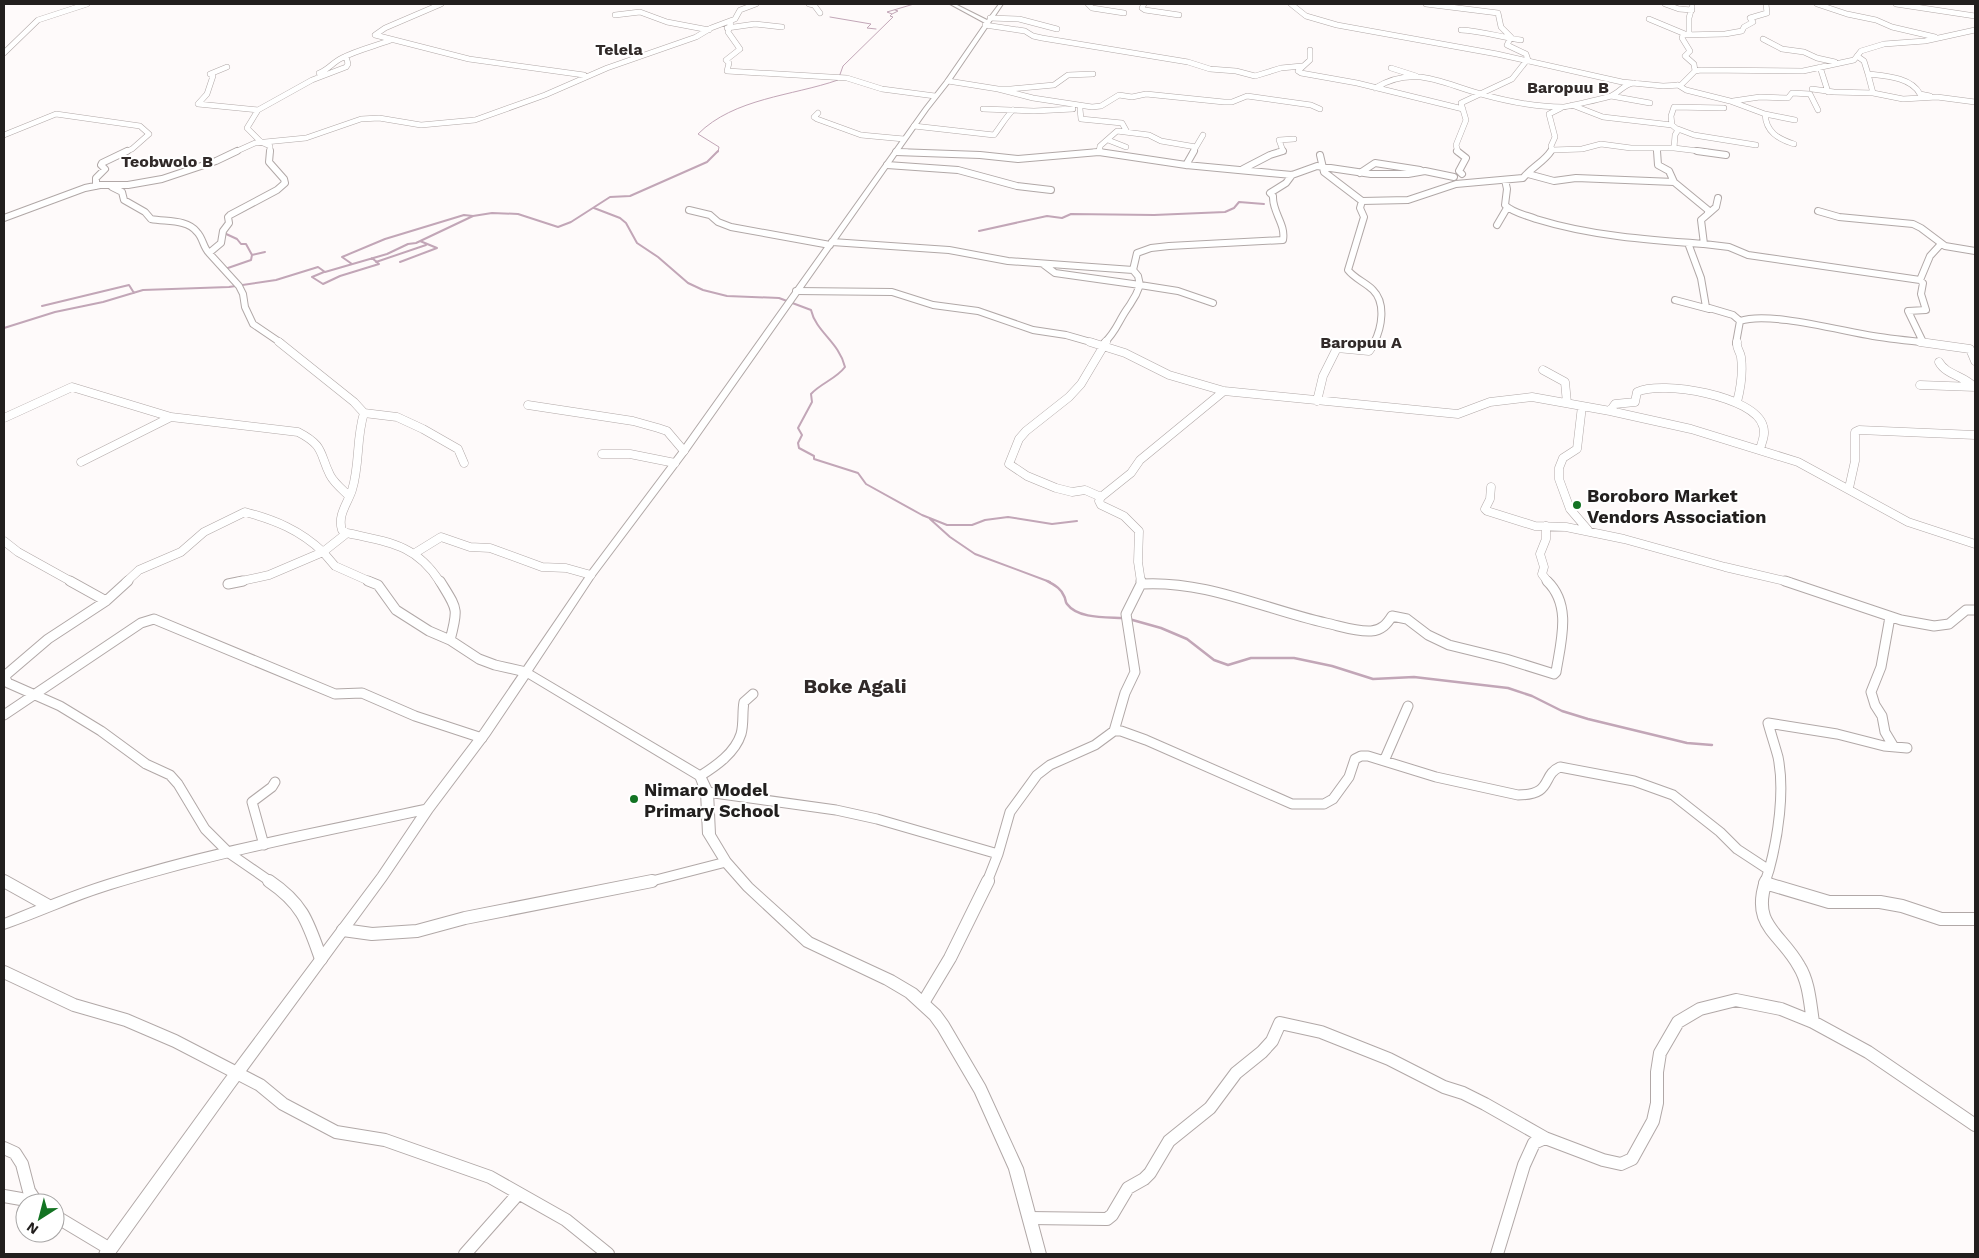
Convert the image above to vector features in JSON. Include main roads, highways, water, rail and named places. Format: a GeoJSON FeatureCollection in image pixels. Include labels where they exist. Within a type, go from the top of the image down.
{"type":"FeatureCollection","features":[{"type":"Feature","properties":{"kind":"waterway"},"geometry":{"type":"LineString","coordinates":[[892,14],[887,12],[914,4]]}},
{"type":"Feature","properties":{"kind":"waterway"},"geometry":{"type":"LineString","coordinates":[[892,14],[898,11],[895,10]]}},
{"type":"Feature","properties":{"kind":"waterway"},"geometry":{"type":"LineString","coordinates":[[718,152],[719,147],[698,134],[712,122],[746,105],[838,80],[843,66],[893,17],[890,16],[892,14]]}},
{"type":"Feature","properties":{"kind":"waterway"},"geometry":{"type":"LineString","coordinates":[[830,17],[871,24],[867,28],[876,29]]}},
{"type":"Feature","properties":{"kind":"waterway"},"geometry":{"type":"LineString","coordinates":[[473,216],[492,213],[518,214],[558,227],[571,222],[610,197],[630,196],[707,162],[718,151]]}},
{"type":"Feature","properties":{"kind":"waterway"},"geometry":{"type":"LineString","coordinates":[[979,231],[1047,216],[1062,218],[1071,214],[1154,215],[1225,212],[1234,208],[1239,202],[1264,204]]}},
{"type":"Feature","properties":{"kind":"waterway"},"geometry":{"type":"LineString","coordinates":[[594,208],[620,218],[626,223],[637,243],[658,257],[688,283],[703,290],[727,296],[779,298],[811,310],[818,325],[838,351],[845,367],[811,394],[812,402],[798,428],[802,435],[798,443],[799,448],[814,456],[814,459],[858,473],[866,484],[922,515],[947,525],[972,525],[985,520],[1008,517],[1052,524],[1077,521]]}},
{"type":"Feature","properties":{"kind":"waterway"},"geometry":{"type":"LineString","coordinates":[[352,264],[342,257],[385,239],[464,215],[473,216]]}},
{"type":"Feature","properties":{"kind":"waterway"},"geometry":{"type":"LineString","coordinates":[[420,241],[473,216]]}},
{"type":"Feature","properties":{"kind":"waterway"},"geometry":{"type":"LineString","coordinates":[[224,233],[237,239],[241,244],[246,244],[252,255]]}},
{"type":"Feature","properties":{"kind":"waterway"},"geometry":{"type":"LineString","coordinates":[[372,258],[420,241]]}},
{"type":"Feature","properties":{"kind":"waterway"},"geometry":{"type":"LineString","coordinates":[[400,262],[437,248],[420,241]]}},
{"type":"Feature","properties":{"kind":"waterway"},"geometry":{"type":"LineString","coordinates":[[376,262],[426,245]]}},
{"type":"Feature","properties":{"kind":"waterway"},"geometry":{"type":"LineString","coordinates":[[252,255],[265,252]]}},
{"type":"Feature","properties":{"kind":"waterway"},"geometry":{"type":"LineString","coordinates":[[225,269],[251,260],[252,255]]}},
{"type":"Feature","properties":{"kind":"waterway"},"geometry":{"type":"LineString","coordinates":[[134,293],[143,290],[229,287],[276,280],[318,267],[325,272],[372,258]]}},
{"type":"Feature","properties":{"kind":"waterway"},"geometry":{"type":"LineString","coordinates":[[372,258],[376,262]]}},
{"type":"Feature","properties":{"kind":"waterway"},"geometry":{"type":"LineString","coordinates":[[324,272],[312,277],[323,284],[340,276],[379,264],[376,262]]}},
{"type":"Feature","properties":{"kind":"waterway"},"geometry":{"type":"LineString","coordinates":[[42,306],[129,285],[134,293]]}},
{"type":"Feature","properties":{"kind":"waterway"},"geometry":{"type":"LineString","coordinates":[[4,328],[55,312],[103,302],[134,293]]}},
{"type":"Feature","properties":{"kind":"waterway"},"geometry":{"type":"LineString","coordinates":[[930,519],[950,537],[975,554],[1050,582]]}},
{"type":"Feature","properties":{"kind":"waterway"},"geometry":{"type":"LineString","coordinates":[[1047,581],[1055,585],[1063,593],[1067,604],[1078,612],[1085,615],[1123,618]]}},
{"type":"Feature","properties":{"kind":"waterway"},"geometry":{"type":"LineString","coordinates":[[1129,619],[1161,628],[1187,639],[1214,660],[1228,665],[1251,658],[1294,658],[1332,666],[1373,679],[1414,677],[1508,688],[1532,696],[1562,711],[1588,719],[1687,743],[1712,745]]}},
{"type":"Feature","properties":{"kind":"place","name":"Boroboro Market Vendors Association"},"geometry":{"type":"Point","coordinates":[1577,505]}},
{"type":"Feature","properties":{"kind":"place","name":"Nimaro Model Primary School"},"geometry":{"type":"Point","coordinates":[634,799]}},
{"type":"Feature","properties":{"kind":"district","name":"Telela"},"geometry":{"type":"Point","coordinates":[619,49]}},
{"type":"Feature","properties":{"kind":"district","name":"Baropuu B"},"geometry":{"type":"Point","coordinates":[1568,87]}},
{"type":"Feature","properties":{"kind":"district","name":"Teobwolo B"},"geometry":{"type":"Point","coordinates":[167,161]}},
{"type":"Feature","properties":{"kind":"district","name":"Baropuu A"},"geometry":{"type":"Point","coordinates":[1361,342]}},
{"type":"Feature","properties":{"kind":"district","name":"Boke Agali"},"geometry":{"type":"Point","coordinates":[855,686]}}]}
